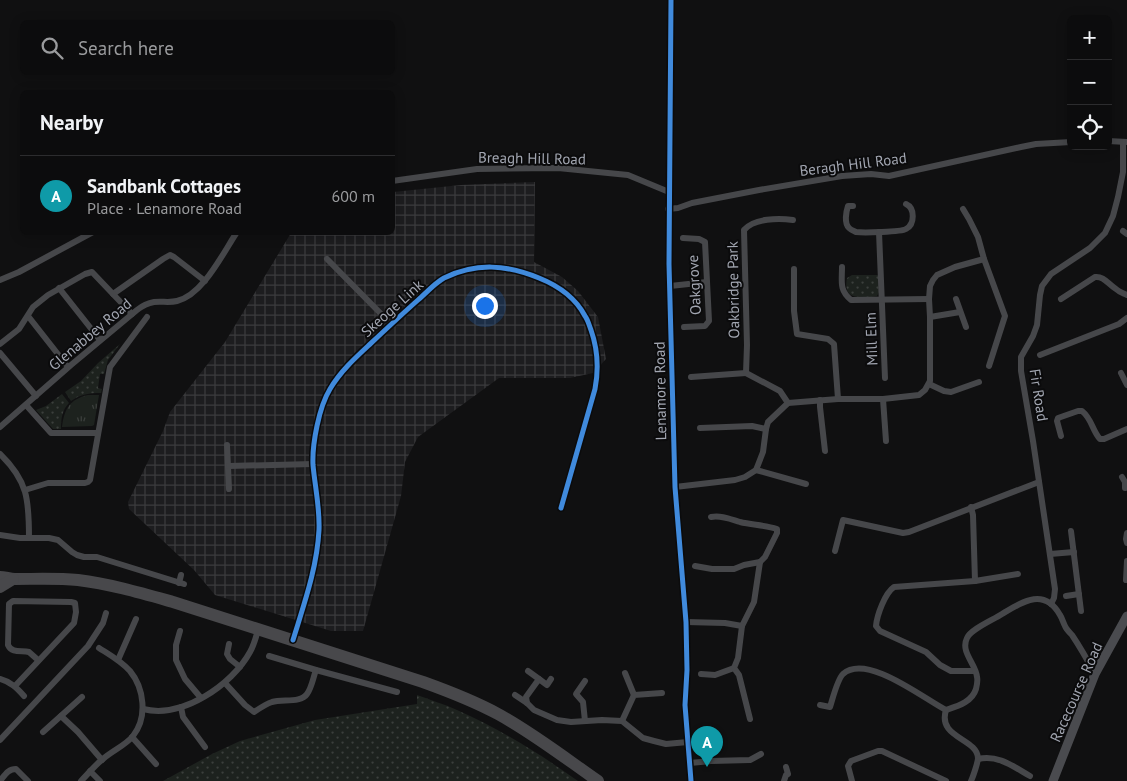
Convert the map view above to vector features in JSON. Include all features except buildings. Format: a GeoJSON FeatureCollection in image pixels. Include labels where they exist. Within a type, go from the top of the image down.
{"type":"FeatureCollection","features":[{"type":"Feature","properties":{"kind":"highway"},"geometry":{"type":"LineString","coordinates":[[0,577],[13,580],[45,578],[76,580],[131,590],[423,682],[498,713],[598,781]]}},
{"type":"Feature","properties":{"kind":"highway"},"geometry":{"type":"LineString","coordinates":[[0,587],[13,580]]}},
{"type":"Feature","properties":{"kind":"street","name":"Lenamore Road"},"geometry":{"type":"LineString","coordinates":[[671,0],[668,209],[675,487],[686,622],[688,670],[685,705],[691,781]]}},
{"type":"Feature","properties":{"kind":"street"},"geometry":{"type":"LineString","coordinates":[[1112,141],[1125,142]]}},
{"type":"Feature","properties":{"kind":"street","name":"Beragh Hill Road"},"geometry":{"type":"LineString","coordinates":[[668,209],[759,190],[842,176],[871,174],[889,176],[1013,148],[1036,144],[1067,142]]}},
{"type":"Feature","properties":{"kind":"street","name":"Fir Road"},"geometry":{"type":"LineString","coordinates":[[1051,604],[1055,589],[1021,357],[1035,330],[1042,286],[1051,274],[1090,248],[1105,234],[1113,216],[1118,197],[1123,172],[1125,142]]}},
{"type":"Feature","properties":{"kind":"street","name":"Breagh Hill Road"},"geometry":{"type":"LineString","coordinates":[[395,181],[477,169],[558,168],[628,175],[669,192]]}},
{"type":"Feature","properties":{"kind":"street"},"geometry":{"type":"LineString","coordinates":[[854,206],[848,206],[846,222],[849,228],[854,232],[879,232],[902,231],[911,225],[913,217],[912,207],[906,204]]}},
{"type":"Feature","properties":{"kind":"street"},"geometry":{"type":"LineString","coordinates":[[963,208],[978,237],[1005,316],[989,366]]}},
{"type":"Feature","properties":{"kind":"street","name":"Oakbridge Park"},"geometry":{"type":"LineString","coordinates":[[746,372],[744,230],[750,224],[761,221],[793,220]]}},
{"type":"Feature","properties":{"kind":"street","name":"Mill Elm"},"geometry":{"type":"LineString","coordinates":[[879,232],[885,378]]}},
{"type":"Feature","properties":{"kind":"street"},"geometry":{"type":"LineString","coordinates":[[0,280],[19,272],[87,235]]}},
{"type":"Feature","properties":{"kind":"street","name":"Glenabbey Road"},"geometry":{"type":"LineString","coordinates":[[2,422],[26,405],[132,314],[149,303],[182,300],[188,297],[205,281],[236,235]]}},
{"type":"Feature","properties":{"kind":"street","name":"Oakgrove"},"geometry":{"type":"LineString","coordinates":[[684,238],[699,239],[705,242],[709,321],[705,326],[684,327]]}},
{"type":"Feature","properties":{"kind":"street"},"geometry":{"type":"LineString","coordinates":[[113,294],[163,258],[170,256],[174,257],[205,281]]}},
{"type":"Feature","properties":{"kind":"street"},"geometry":{"type":"LineString","coordinates":[[327,259],[391,324]]}},
{"type":"Feature","properties":{"kind":"street"},"geometry":{"type":"LineString","coordinates":[[675,487],[735,480],[746,477],[756,470],[763,452],[768,422],[788,403],[838,399],[883,399],[919,395],[929,384],[931,359],[928,299],[930,286],[938,275],[955,267],[984,259]]}},
{"type":"Feature","properties":{"kind":"street","name":"Skeoge Link"},"geometry":{"type":"LineString","coordinates":[[293,640],[311,584],[318,537],[319,529],[313,464],[316,433],[321,412],[330,390],[347,366],[442,279],[474,268],[497,267],[524,272],[553,284],[572,297],[586,317],[598,356],[598,373],[560,508]]}},
{"type":"Feature","properties":{"kind":"street","name":"Mill Elm"},"geometry":{"type":"LineString","coordinates":[[842,267],[842,286],[845,295],[851,300],[928,299]]}},
{"type":"Feature","properties":{"kind":"street"},"geometry":{"type":"LineString","coordinates":[[794,269],[794,323],[797,334],[828,339],[834,344],[838,399]]}},
{"type":"Feature","properties":{"kind":"street"},"geometry":{"type":"LineString","coordinates":[[0,344],[19,328],[33,307],[48,295],[92,272],[132,314]]}},
{"type":"Feature","properties":{"kind":"street"},"geometry":{"type":"LineString","coordinates":[[1061,299],[1099,276],[1127,295]]}},
{"type":"Feature","properties":{"kind":"street"},"geometry":{"type":"LineString","coordinates":[[670,286],[707,282]]}},
{"type":"Feature","properties":{"kind":"street"},"geometry":{"type":"LineString","coordinates":[[59,288],[100,340]]}},
{"type":"Feature","properties":{"kind":"street"},"geometry":{"type":"LineString","coordinates":[[956,299],[966,326]]}},
{"type":"Feature","properties":{"kind":"street"},"geometry":{"type":"LineString","coordinates":[[930,316],[960,312]]}},
{"type":"Feature","properties":{"kind":"street"},"geometry":{"type":"LineString","coordinates":[[28,316],[68,367]]}},
{"type":"Feature","properties":{"kind":"street"},"geometry":{"type":"LineString","coordinates":[[25,490],[48,483],[88,482],[91,478],[111,364],[147,318]]}},
{"type":"Feature","properties":{"kind":"street"},"geometry":{"type":"LineString","coordinates":[[1040,355],[1119,324],[1127,318]]}},
{"type":"Feature","properties":{"kind":"street"},"geometry":{"type":"LineString","coordinates":[[0,353],[36,396]]}},
{"type":"Feature","properties":{"kind":"street"},"geometry":{"type":"LineString","coordinates":[[691,377],[746,372],[780,391],[788,403]]}},
{"type":"Feature","properties":{"kind":"street"},"geometry":{"type":"LineString","coordinates":[[1121,373],[1127,385]]}},
{"type":"Feature","properties":{"kind":"street"},"geometry":{"type":"LineString","coordinates":[[929,384],[951,392],[979,382]]}},
{"type":"Feature","properties":{"kind":"street"},"geometry":{"type":"LineString","coordinates":[[883,399],[886,441]]}},
{"type":"Feature","properties":{"kind":"street"},"geometry":{"type":"LineString","coordinates":[[820,400],[825,451]]}},
{"type":"Feature","properties":{"kind":"street"},"geometry":{"type":"LineString","coordinates":[[26,405],[51,433],[98,433]]}},
{"type":"Feature","properties":{"kind":"street"},"geometry":{"type":"LineString","coordinates":[[1061,436],[1058,418],[1078,411],[1088,415],[1100,439],[1127,429]]}},
{"type":"Feature","properties":{"kind":"street"},"geometry":{"type":"LineString","coordinates":[[700,428],[752,426],[766,429]]}},
{"type":"Feature","properties":{"kind":"street"},"geometry":{"type":"LineString","coordinates":[[227,445],[229,489]]}},
{"type":"Feature","properties":{"kind":"street"},"geometry":{"type":"LineString","coordinates":[[0,454],[12,467],[25,490],[28,504],[28,538]]}},
{"type":"Feature","properties":{"kind":"street"},"geometry":{"type":"LineString","coordinates":[[228,466],[313,464]]}},
{"type":"Feature","properties":{"kind":"street"},"geometry":{"type":"LineString","coordinates":[[756,470],[806,484]]}},
{"type":"Feature","properties":{"kind":"street"},"geometry":{"type":"LineString","coordinates":[[835,551],[843,520],[909,532],[1039,482]]}},
{"type":"Feature","properties":{"kind":"street"},"geometry":{"type":"LineString","coordinates":[[971,508],[973,515],[975,580]]}},
{"type":"Feature","properties":{"kind":"street"},"geometry":{"type":"LineString","coordinates":[[695,566],[712,569],[734,569],[760,562],[765,557],[777,533],[777,529],[718,516],[712,517]]}},
{"type":"Feature","properties":{"kind":"street"},"geometry":{"type":"LineString","coordinates":[[1071,531],[1081,611]]}},
{"type":"Feature","properties":{"kind":"street"},"geometry":{"type":"LineString","coordinates":[[1127,533],[1127,543]]}},
{"type":"Feature","properties":{"kind":"street"},"geometry":{"type":"LineString","coordinates":[[0,536],[58,540],[72,552],[84,557],[97,557],[182,583],[181,575]]}},
{"type":"Feature","properties":{"kind":"street"},"geometry":{"type":"LineString","coordinates":[[1050,554],[1074,552]]}},
{"type":"Feature","properties":{"kind":"street"},"geometry":{"type":"LineString","coordinates":[[1126,580],[1127,561]]}},
{"type":"Feature","properties":{"kind":"street"},"geometry":{"type":"LineString","coordinates":[[701,674],[715,675],[734,668],[738,658],[742,626],[754,602],[760,562]]}},
{"type":"Feature","properties":{"kind":"street"},"geometry":{"type":"LineString","coordinates":[[975,672],[951,671],[940,665],[926,652],[880,631],[876,626],[877,619],[889,590],[894,586],[975,580],[1018,574]]}},
{"type":"Feature","properties":{"kind":"street"},"geometry":{"type":"LineString","coordinates":[[1066,596],[1079,594]]}},
{"type":"Feature","properties":{"kind":"street"},"geometry":{"type":"LineString","coordinates":[[820,705],[830,707],[839,680],[843,674],[858,669],[880,673],[901,683],[946,710],[968,701],[975,692],[978,678],[968,657],[967,636],[1027,600],[1046,600],[1051,604],[1061,616],[1064,626],[1071,634],[1095,674]]}},
{"type":"Feature","properties":{"kind":"street"},"geometry":{"type":"LineString","coordinates":[[14,686],[74,623],[75,603],[13,601],[9,604],[8,645],[10,649],[13,651],[29,652],[38,660]]}},
{"type":"Feature","properties":{"kind":"street"},"geometry":{"type":"LineString","coordinates":[[0,740],[88,646],[103,623],[106,613]]}},
{"type":"Feature","properties":{"kind":"street","name":"Racecourse Road"},"geometry":{"type":"LineString","coordinates":[[1053,781],[1095,674],[1127,616]]}},
{"type":"Feature","properties":{"kind":"street"},"geometry":{"type":"LineString","coordinates":[[118,660],[136,620]]}},
{"type":"Feature","properties":{"kind":"street"},"geometry":{"type":"LineString","coordinates":[[686,622],[725,623],[742,626]]}},
{"type":"Feature","properties":{"kind":"street"},"geometry":{"type":"LineString","coordinates":[[143,709],[152,712],[181,707],[201,698],[225,683],[252,650],[258,630]]}},
{"type":"Feature","properties":{"kind":"street"},"geometry":{"type":"LineString","coordinates":[[180,631],[176,645],[176,660],[184,679],[201,698]]}},
{"type":"Feature","properties":{"kind":"street"},"geometry":{"type":"LineString","coordinates":[[229,644],[227,654],[240,667]]}},
{"type":"Feature","properties":{"kind":"street"},"geometry":{"type":"LineString","coordinates":[[81,781],[102,760],[132,737],[139,726],[143,709],[138,683],[130,671],[118,660],[99,648]]}},
{"type":"Feature","properties":{"kind":"street"},"geometry":{"type":"LineString","coordinates":[[269,656],[397,692]]}},
{"type":"Feature","properties":{"kind":"street"},"geometry":{"type":"LineString","coordinates":[[734,668],[739,675],[750,719]]}},
{"type":"Feature","properties":{"kind":"street"},"geometry":{"type":"LineString","coordinates":[[225,683],[254,712],[271,702],[300,699],[306,695],[316,670]]}},
{"type":"Feature","properties":{"kind":"street"},"geometry":{"type":"LineString","coordinates":[[528,671],[547,685],[551,680]]}},
{"type":"Feature","properties":{"kind":"street"},"geometry":{"type":"LineString","coordinates":[[622,721],[634,695],[625,673]]}},
{"type":"Feature","properties":{"kind":"street"},"geometry":{"type":"LineString","coordinates":[[0,678],[8,681],[24,696]]}},
{"type":"Feature","properties":{"kind":"street"},"geometry":{"type":"LineString","coordinates":[[527,702],[526,697],[539,679]]}},
{"type":"Feature","properties":{"kind":"street"},"geometry":{"type":"LineString","coordinates":[[585,681],[576,694],[584,702],[586,721]]}},
{"type":"Feature","properties":{"kind":"street"},"geometry":{"type":"LineString","coordinates":[[634,695],[662,693]]}},
{"type":"Feature","properties":{"kind":"street"},"geometry":{"type":"LineString","coordinates":[[515,695],[527,702],[534,710],[557,720],[571,722],[622,721],[643,738],[666,744],[688,742]]}},
{"type":"Feature","properties":{"kind":"street"},"geometry":{"type":"LineString","coordinates":[[44,732],[82,697]]}},
{"type":"Feature","properties":{"kind":"street"},"geometry":{"type":"LineString","coordinates":[[181,707],[183,717],[205,747]]}},
{"type":"Feature","properties":{"kind":"street"},"geometry":{"type":"LineString","coordinates":[[946,710],[944,715],[948,727],[976,752],[978,759],[971,781]]}},
{"type":"Feature","properties":{"kind":"street"},"geometry":{"type":"LineString","coordinates":[[61,716],[78,732],[102,760]]}},
{"type":"Feature","properties":{"kind":"street"},"geometry":{"type":"LineString","coordinates":[[132,737],[156,764]]}},
{"type":"Feature","properties":{"kind":"street"},"geometry":{"type":"LineString","coordinates":[[852,781],[848,766],[851,761],[882,752],[946,781]]}},
{"type":"Feature","properties":{"kind":"street"},"geometry":{"type":"LineString","coordinates":[[690,763],[750,760],[761,754]]}},
{"type":"Feature","properties":{"kind":"street"},"geometry":{"type":"LineString","coordinates":[[978,759],[984,757],[997,758],[1030,776]]}},
{"type":"Feature","properties":{"kind":"street"},"geometry":{"type":"LineString","coordinates":[[784,781],[788,774],[786,767]]}},
{"type":"Feature","properties":{"kind":"street"},"geometry":{"type":"LineString","coordinates":[[0,781],[11,769],[16,769],[28,781]]}},
{"type":"Feature","properties":{"kind":"street"},"geometry":{"type":"LineString","coordinates":[[90,771],[100,781]]}},
{"type":"Feature","properties":{"kind":"shaded area"},"geometry":{"type":"Polygon","coordinates":[[[535,182],[534,262],[562,277],[578,291],[598,317],[606,359],[593,373],[570,378],[499,378],[418,437],[405,462],[401,496],[363,631],[331,631],[215,595],[194,570],[129,509],[128,502],[163,431],[170,412],[225,342],[290,235],[395,235],[395,192],[461,185],[535,182]]]}},
{"type":"Feature","properties":{"kind":"green space"},"geometry":{"type":"Polygon","coordinates":[[[852,275],[878,275],[879,292],[877,296],[855,297],[849,294],[846,283],[847,278],[852,275]]]}},
{"type":"Feature","properties":{"kind":"green space"},"geometry":{"type":"Polygon","coordinates":[[[120,344],[108,360],[104,374],[100,374],[98,388],[102,389],[101,393],[85,394],[71,401],[65,392],[81,381],[120,344]]]}},
{"type":"Feature","properties":{"kind":"green space"},"geometry":{"type":"Polygon","coordinates":[[[62,394],[69,403],[62,415],[61,429],[53,429],[36,410],[46,406],[62,394]]]}},
{"type":"Feature","properties":{"kind":"green space"},"geometry":{"type":"Polygon","coordinates":[[[88,395],[99,395],[94,425],[62,427],[66,410],[72,402],[88,395]]]}},
{"type":"Feature","properties":{"kind":"green space"},"geometry":{"type":"Polygon","coordinates":[[[417,695],[489,725],[578,781],[163,781],[240,741],[315,720],[417,704],[417,695]]]}},
{"type":"Feature","properties":{"kind":"cycle path"},"geometry":{"type":"LineString","coordinates":[[671,0],[669,264],[675,487],[686,622],[687,670],[685,705],[691,781]]}},
{"type":"Feature","properties":{"kind":"cycle path"},"geometry":{"type":"LineString","coordinates":[[293,640],[309,586],[318,544],[319,514],[313,456],[317,426],[326,397],[338,377],[352,361],[444,278],[468,269],[492,267],[515,270],[546,281],[566,293],[581,309],[587,319],[596,352],[595,389],[561,508]]}},
{"type":"Feature","properties":{"kind":"place","name":"Sandbank Cottages"},"geometry":{"type":"Point","coordinates":[707,767]}}]}
